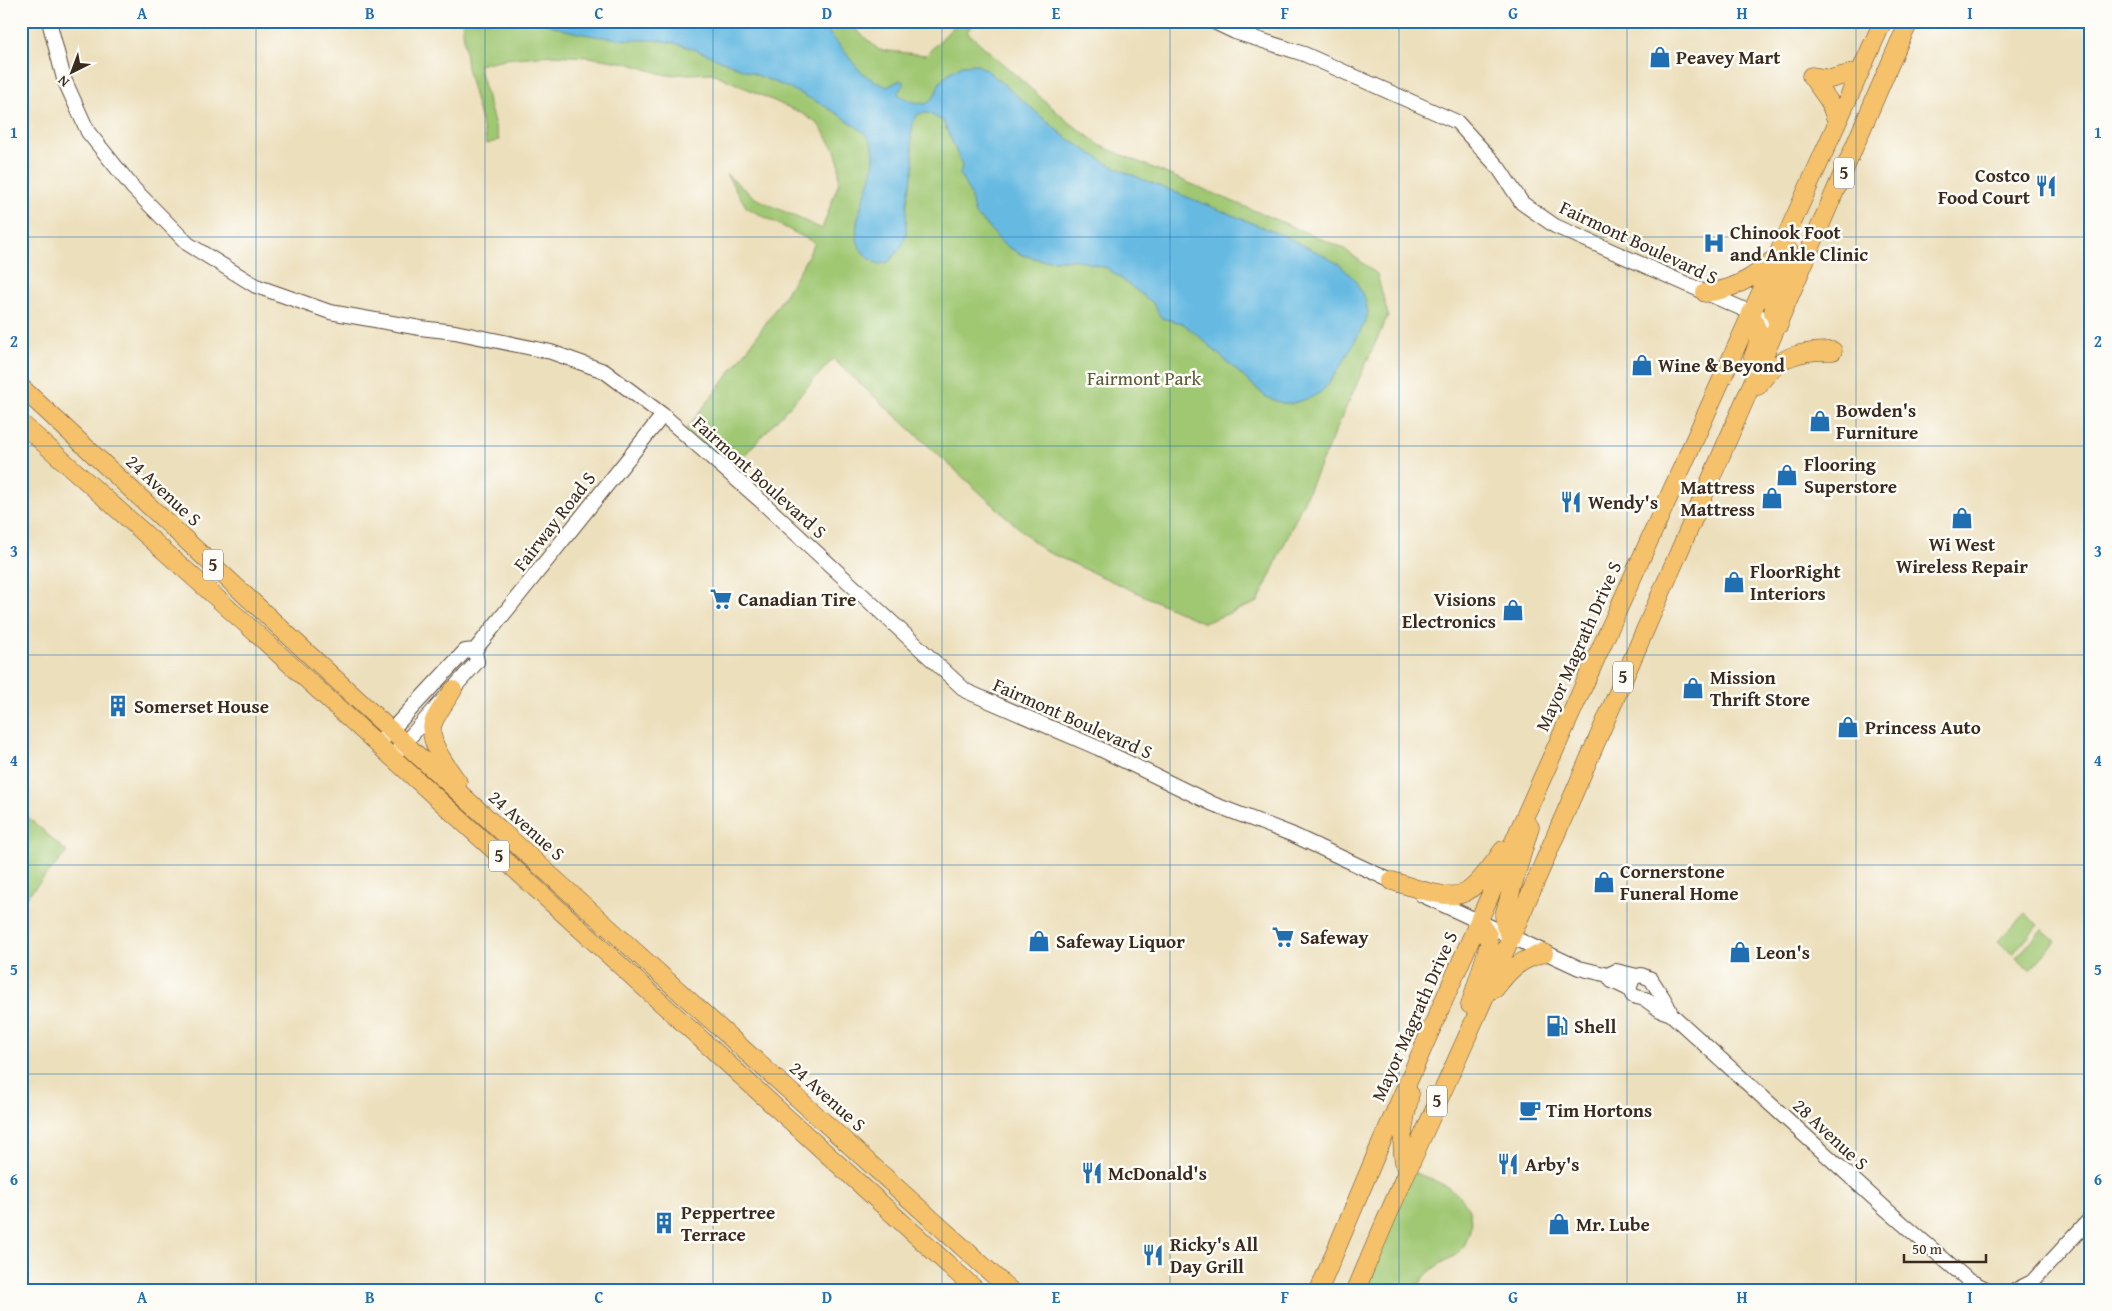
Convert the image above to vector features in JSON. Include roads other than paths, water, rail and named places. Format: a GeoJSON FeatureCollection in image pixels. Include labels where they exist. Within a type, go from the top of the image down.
{"type":"FeatureCollection","features":[{"type":"Feature","properties":{"kind":"main road","name":"Mayor Magrath Drive S"},"geometry":{"type":"LineString","coordinates":[[1319,1290],[1521,825],[1882,21]]}},
{"type":"Feature","properties":{"kind":"main road","name":"5"},"geometry":{"type":"LineString","coordinates":[[1356,1290],[1406,1170],[1511,937],[1909,21]]}},
{"type":"Feature","properties":{"kind":"main road"},"geometry":{"type":"LineString","coordinates":[[1837,122],[1829,101],[1811,76],[1830,78],[1860,71]]}},
{"type":"Feature","properties":{"kind":"main road"},"geometry":{"type":"LineString","coordinates":[[1778,325],[1773,313],[1774,302],[1807,188]]}},
{"type":"Feature","properties":{"kind":"main road"},"geometry":{"type":"LineString","coordinates":[[1705,293],[1734,287],[1759,273],[1777,256]]}},
{"type":"Feature","properties":{"kind":"main road"},"geometry":{"type":"LineString","coordinates":[[1704,494],[1760,337],[1751,313]]}},
{"type":"Feature","properties":{"kind":"main road"},"geometry":{"type":"LineString","coordinates":[[1737,418],[1760,383],[1783,360],[1795,353],[1811,350],[1833,351]]}},
{"type":"Feature","properties":{"kind":"main road","name":"24 Avenue S"},"geometry":{"type":"LineString","coordinates":[[21,387],[477,809],[1010,1290]]}},
{"type":"Feature","properties":{"kind":"main road","name":"5"},"geometry":{"type":"LineString","coordinates":[[21,423],[976,1290]]}},
{"type":"Feature","properties":{"kind":"main road"},"geometry":{"type":"LineString","coordinates":[[453,690],[433,723],[432,735],[439,754],[477,809]]}},
{"type":"Feature","properties":{"kind":"main road"},"geometry":{"type":"LineString","coordinates":[[1511,937],[1505,926],[1504,915],[1550,761]]}},
{"type":"Feature","properties":{"kind":"main road"},"geometry":{"type":"LineString","coordinates":[[1392,881],[1452,896],[1464,893],[1490,868],[1521,825]]}},
{"type":"Feature","properties":{"kind":"main road"},"geometry":{"type":"LineString","coordinates":[[1446,1082],[1489,944],[1488,935],[1479,922]]}},
{"type":"Feature","properties":{"kind":"main road"},"geometry":{"type":"LineString","coordinates":[[1468,1032],[1507,972],[1519,962],[1544,953]]}},
{"type":"Feature","properties":{"kind":"main road"},"geometry":{"type":"LineString","coordinates":[[1406,1170],[1402,1155],[1402,1141],[1414,1068]]}},
{"type":"Feature","properties":{"kind":"main road"},"geometry":{"type":"LineString","coordinates":[[1328,1290],[1333,1256]]}},
{"type":"Feature","properties":{"kind":"street","name":"Fairmont Boulevard S"},"geometry":{"type":"LineString","coordinates":[[49,21],[64,79],[88,132],[133,188],[188,244],[256,286],[330,312],[420,328],[455,332],[551,352],[604,371],[663,415],[761,501],[966,690],[1098,748],[1213,804],[1291,834],[1511,937]]}},
{"type":"Feature","properties":{"kind":"street","name":"Fairmont Boulevard S"},"geometry":{"type":"LineString","coordinates":[[1212,21],[1235,32],[1304,54],[1457,122],[1498,167],[1522,203],[1554,226],[1778,325]]}},
{"type":"Feature","properties":{"kind":"street","name":"Fairway Road S"},"geometry":{"type":"LineString","coordinates":[[377,745],[465,651],[475,650],[663,415]]}},
{"type":"Feature","properties":{"kind":"street","name":"Fairway Road S"},"geometry":{"type":"LineString","coordinates":[[392,758],[477,662],[475,650]]}},
{"type":"Feature","properties":{"kind":"street","name":"28 Avenue S"},"geometry":{"type":"LineString","coordinates":[[1511,937],[1579,968],[1608,975],[1616,971],[1637,976],[1648,976],[1667,1003],[1671,1014]]}},
{"type":"Feature","properties":{"kind":"street","name":"28 Avenue S"},"geometry":{"type":"LineString","coordinates":[[1608,975],[1612,981],[1629,989],[1633,996],[1645,999],[1660,1010],[1671,1014],[1971,1285],[1988,1290]]}},
{"type":"Feature","properties":{"kind":"street"},"geometry":{"type":"LineString","coordinates":[[1629,989],[1631,981],[1637,976]]}},
{"type":"Feature","properties":{"kind":"street"},"geometry":{"type":"LineString","coordinates":[[1645,999],[1652,995],[1654,987]]}},
{"type":"Feature","properties":{"kind":"street"},"geometry":{"type":"LineString","coordinates":[[2016,1290],[2030,1286],[2091,1218]]}},
{"type":"Feature","properties":{"kind":"water"},"geometry":{"type":"Polygon","coordinates":[[[542,21],[817,21],[835,39],[863,73],[887,87],[900,80],[904,83],[898,93],[899,95],[913,102],[926,104],[934,97],[940,82],[949,73],[962,65],[976,64],[988,71],[1064,136],[1105,162],[1127,173],[1282,235],[1340,265],[1355,280],[1365,299],[1368,312],[1365,323],[1342,364],[1321,392],[1310,398],[1290,404],[1266,397],[1195,333],[1182,323],[1161,318],[1153,303],[1107,268],[1077,260],[1042,260],[1022,255],[1003,244],[985,223],[975,215],[970,194],[960,175],[962,165],[943,121],[928,113],[918,114],[913,123],[911,136],[914,166],[907,202],[906,234],[902,246],[889,262],[879,264],[863,252],[857,236],[858,219],[874,162],[872,146],[863,132],[848,121],[800,94],[690,48],[664,41],[587,35],[562,29],[542,21]]]}},
{"type":"Feature","properties":{"kind":"place","name":"Peavey Mart"},"geometry":{"type":"Point","coordinates":[1660,57]}},
{"type":"Feature","properties":{"kind":"place","name":"Costco Food Court"},"geometry":{"type":"Point","coordinates":[2046,186]}},
{"type":"Feature","properties":{"kind":"place","name":"Chinook Foot and Ankle Clinic"},"geometry":{"type":"Point","coordinates":[1714,243]}},
{"type":"Feature","properties":{"kind":"place","name":"Wine & Beyond"},"geometry":{"type":"Point","coordinates":[1642,365]}},
{"type":"Feature","properties":{"kind":"place","name":"Bowden's Furniture"},"geometry":{"type":"Point","coordinates":[1820,421]}},
{"type":"Feature","properties":{"kind":"place","name":"Flooring Superstore"},"geometry":{"type":"Point","coordinates":[1787,475]}},
{"type":"Feature","properties":{"kind":"place","name":"Mattress Mattress"},"geometry":{"type":"Point","coordinates":[1772,498]}},
{"type":"Feature","properties":{"kind":"place","name":"Wendy's"},"geometry":{"type":"Point","coordinates":[1571,502]}},
{"type":"Feature","properties":{"kind":"place","name":"Wi West Wireless Repair"},"geometry":{"type":"Point","coordinates":[1962,518]}},
{"type":"Feature","properties":{"kind":"place","name":"FloorRight Interiors"},"geometry":{"type":"Point","coordinates":[1734,582]}},
{"type":"Feature","properties":{"kind":"place","name":"Canadian Tire"},"geometry":{"type":"Point","coordinates":[721,599]}},
{"type":"Feature","properties":{"kind":"place","name":"Visions Electronics"},"geometry":{"type":"Point","coordinates":[1513,610]}},
{"type":"Feature","properties":{"kind":"place","name":"Mission Thrift Store"},"geometry":{"type":"Point","coordinates":[1693,688]}},
{"type":"Feature","properties":{"kind":"place","name":"Somerset House"},"geometry":{"type":"Point","coordinates":[118,706]}},
{"type":"Feature","properties":{"kind":"place","name":"Princess Auto"},"geometry":{"type":"Point","coordinates":[1848,727]}},
{"type":"Feature","properties":{"kind":"place","name":"Cornerstone Funeral Home"},"geometry":{"type":"Point","coordinates":[1604,882]}},
{"type":"Feature","properties":{"kind":"place","name":"Safeway"},"geometry":{"type":"Point","coordinates":[1283,937]}},
{"type":"Feature","properties":{"kind":"place","name":"Safeway Liquor"},"geometry":{"type":"Point","coordinates":[1039,941]}},
{"type":"Feature","properties":{"kind":"place","name":"Leon's"},"geometry":{"type":"Point","coordinates":[1740,952]}},
{"type":"Feature","properties":{"kind":"place","name":"Shell"},"geometry":{"type":"Point","coordinates":[1557,1026]}},
{"type":"Feature","properties":{"kind":"place","name":"Tim Hortons"},"geometry":{"type":"Point","coordinates":[1530,1110]}},
{"type":"Feature","properties":{"kind":"place","name":"Arby's"},"geometry":{"type":"Point","coordinates":[1508,1164]}},
{"type":"Feature","properties":{"kind":"place","name":"McDonald's"},"geometry":{"type":"Point","coordinates":[1092,1173]}},
{"type":"Feature","properties":{"kind":"place","name":"Peppertree Terrace"},"geometry":{"type":"Point","coordinates":[664,1223]}},
{"type":"Feature","properties":{"kind":"place","name":"Mr. Lube"},"geometry":{"type":"Point","coordinates":[1559,1224]}},
{"type":"Feature","properties":{"kind":"place","name":"Ricky's All Day Grill"},"geometry":{"type":"Point","coordinates":[1153,1255]}},
{"type":"Feature","properties":{"kind":"park label","name":"Fairmont Park"},"geometry":{"type":"Point","coordinates":[1144,378]}}]}
